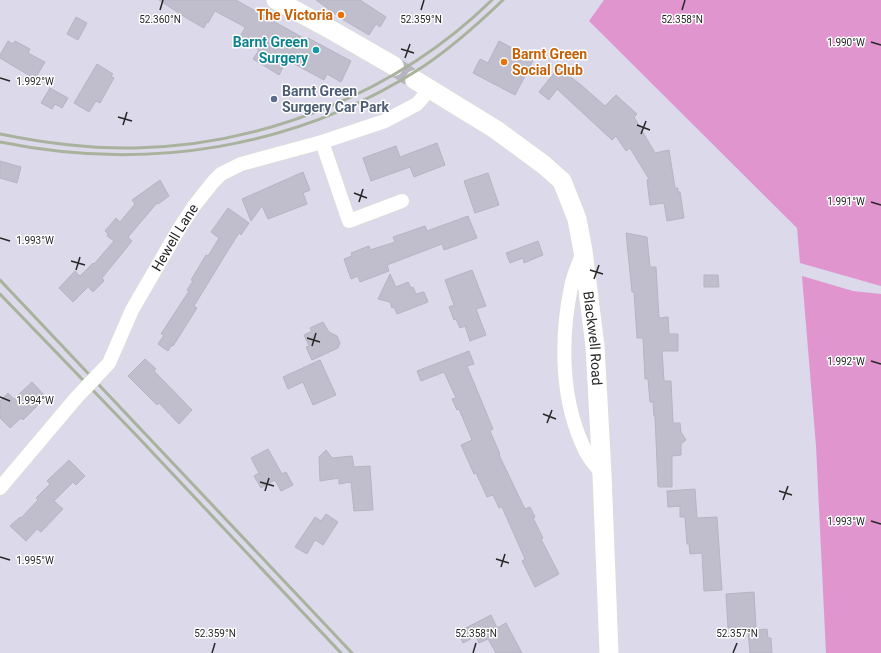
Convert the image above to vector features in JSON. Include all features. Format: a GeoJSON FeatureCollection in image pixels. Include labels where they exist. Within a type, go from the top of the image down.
{"type":"FeatureCollection","features":[{"type":"Feature","properties":{"kind":"street"},"geometry":{"type":"LineString","coordinates":[[288,3],[394,66]]}},
{"type":"Feature","properties":{"kind":"street","name":"Hewell Lane"},"geometry":{"type":"LineString","coordinates":[[0,488],[76,398],[109,363],[123,329],[143,290],[194,206],[221,174],[241,164],[322,142],[385,121],[417,104],[422,85]]}},
{"type":"Feature","properties":{"kind":"street","name":"Blackwell Road"},"geometry":{"type":"LineString","coordinates":[[422,85],[512,141],[544,165],[562,182],[577,219],[583,251],[594,346],[602,474],[609,653]]}},
{"type":"Feature","properties":{"kind":"street"},"geometry":{"type":"LineString","coordinates":[[322,142],[349,222],[402,201]]}},
{"type":"Feature","properties":{"kind":"street"},"geometry":{"type":"LineString","coordinates":[[583,251],[571,286],[566,320],[564,356],[573,422],[586,453],[602,474]]}},
{"type":"Feature","properties":{"kind":"shaded area"},"geometry":{"type":"Polygon","coordinates":[[[604,0],[881,0],[881,286],[800,263],[797,228],[589,21],[604,0]]]}},
{"type":"Feature","properties":{"kind":"shaded area"},"geometry":{"type":"Polygon","coordinates":[[[802,276],[853,291],[881,294],[881,653],[826,653],[816,446],[802,276]]]}},
{"type":"Feature","properties":{"kind":"building"},"geometry":{"type":"Polygon","coordinates":[[[159,0],[236,0],[307,40],[308,38],[351,61],[341,82],[327,74],[324,80],[287,60],[279,75],[253,59],[259,50],[239,38],[245,28],[243,26],[215,11],[204,28],[159,0]]]}},
{"type":"Feature","properties":{"kind":"building"},"geometry":{"type":"Polygon","coordinates":[[[316,0],[360,0],[386,17],[380,27],[376,24],[369,35],[342,19],[316,0]]]}},
{"type":"Feature","properties":{"kind":"building"},"geometry":{"type":"Polygon","coordinates":[[[76,17],[87,23],[78,40],[67,34],[76,17]]]}},
{"type":"Feature","properties":{"kind":"building"},"geometry":{"type":"Polygon","coordinates":[[[8,41],[13,44],[15,41],[30,49],[28,53],[45,62],[35,79],[0,58],[0,55],[8,41]]]}},
{"type":"Feature","properties":{"kind":"building"},"geometry":{"type":"Polygon","coordinates":[[[499,41],[534,59],[515,95],[473,73],[480,59],[488,63],[499,41]]]}},
{"type":"Feature","properties":{"kind":"building"},"geometry":{"type":"Polygon","coordinates":[[[97,64],[113,74],[111,76],[114,78],[100,103],[96,101],[89,112],[74,103],[97,64]]]}},
{"type":"Feature","properties":{"kind":"building"},"geometry":{"type":"Polygon","coordinates":[[[558,68],[580,84],[605,106],[616,95],[637,114],[634,117],[655,153],[669,150],[675,188],[678,188],[678,192],[680,192],[684,218],[667,221],[664,203],[650,205],[647,180],[649,179],[630,148],[626,151],[616,136],[612,140],[557,89],[549,100],[539,92],[558,68]]]}},
{"type":"Feature","properties":{"kind":"building"},"geometry":{"type":"Polygon","coordinates":[[[50,88],[68,98],[62,108],[55,104],[52,109],[41,103],[50,88]]]}},
{"type":"Feature","properties":{"kind":"building"},"geometry":{"type":"Polygon","coordinates":[[[437,143],[445,165],[414,177],[410,167],[371,181],[363,158],[396,146],[400,157],[437,143]]]}},
{"type":"Feature","properties":{"kind":"building"},"geometry":{"type":"Polygon","coordinates":[[[0,161],[21,167],[17,183],[0,178],[0,161]]]}},
{"type":"Feature","properties":{"kind":"building"},"geometry":{"type":"Polygon","coordinates":[[[303,172],[310,190],[303,193],[307,204],[268,219],[262,206],[251,221],[242,199],[303,172]]]}},
{"type":"Feature","properties":{"kind":"building"},"geometry":{"type":"Polygon","coordinates":[[[488,173],[499,205],[475,213],[464,181],[488,173]]]}},
{"type":"Feature","properties":{"kind":"building"},"geometry":{"type":"Polygon","coordinates":[[[160,180],[169,196],[158,204],[157,203],[128,237],[132,241],[102,278],[104,281],[93,292],[88,287],[73,302],[59,288],[75,271],[80,276],[93,263],[94,264],[114,241],[107,236],[108,234],[105,231],[116,218],[120,222],[135,204],[132,200],[160,180]]]}},
{"type":"Feature","properties":{"kind":"building"},"geometry":{"type":"Polygon","coordinates":[[[228,208],[249,223],[241,235],[239,233],[194,306],[197,308],[173,346],[172,345],[168,351],[158,344],[164,335],[161,334],[189,291],[187,290],[193,281],[191,280],[206,255],[208,256],[219,238],[211,232],[228,208]]]}},
{"type":"Feature","properties":{"kind":"building"},"geometry":{"type":"Polygon","coordinates":[[[468,216],[477,238],[444,250],[442,244],[387,265],[389,271],[360,282],[358,276],[351,279],[344,259],[352,256],[351,253],[369,246],[370,250],[395,242],[393,237],[425,226],[427,231],[468,216]]]}},
{"type":"Feature","properties":{"kind":"building"},"geometry":{"type":"Polygon","coordinates":[[[626,233],[647,237],[650,267],[656,267],[659,318],[668,317],[669,334],[678,334],[678,351],[662,351],[664,381],[671,381],[673,423],[680,423],[681,432],[686,440],[681,444],[681,455],[672,456],[672,487],[658,486],[655,416],[653,402],[650,402],[648,379],[645,379],[643,338],[637,338],[634,292],[632,292],[626,233]]]}},
{"type":"Feature","properties":{"kind":"building"},"geometry":{"type":"Polygon","coordinates":[[[538,241],[543,255],[524,263],[523,258],[510,263],[506,253],[538,241]]]}},
{"type":"Feature","properties":{"kind":"building"},"geometry":{"type":"Polygon","coordinates":[[[472,270],[486,306],[476,309],[486,335],[470,341],[465,326],[460,328],[456,319],[454,320],[449,307],[454,305],[445,280],[472,270]]]}},
{"type":"Feature","properties":{"kind":"building"},"geometry":{"type":"Polygon","coordinates":[[[390,274],[396,287],[408,282],[411,288],[413,287],[416,294],[424,292],[428,302],[397,314],[394,307],[392,308],[390,302],[378,299],[390,274]]]}},
{"type":"Feature","properties":{"kind":"building"},"geometry":{"type":"Polygon","coordinates":[[[704,275],[718,275],[719,287],[704,287],[704,275]]]}},
{"type":"Feature","properties":{"kind":"building"},"geometry":{"type":"Polygon","coordinates":[[[323,322],[329,332],[337,336],[340,343],[338,348],[312,360],[306,347],[309,346],[304,335],[312,331],[310,328],[323,322]]]}},
{"type":"Feature","properties":{"kind":"building"},"geometry":{"type":"Polygon","coordinates":[[[469,351],[474,364],[467,366],[493,429],[490,431],[500,454],[499,455],[525,509],[530,507],[535,517],[533,518],[543,538],[541,539],[559,574],[535,587],[522,561],[525,559],[502,507],[499,508],[493,495],[487,497],[476,473],[474,474],[461,445],[472,440],[459,409],[457,410],[452,399],[456,398],[444,372],[421,381],[417,371],[469,351]]]}},
{"type":"Feature","properties":{"kind":"building"},"geometry":{"type":"Polygon","coordinates":[[[145,359],[156,369],[154,371],[192,410],[179,424],[159,403],[157,405],[128,376],[145,359]]]}},
{"type":"Feature","properties":{"kind":"building"},"geometry":{"type":"Polygon","coordinates":[[[320,360],[336,395],[313,405],[303,382],[288,389],[283,377],[320,360]]]}},
{"type":"Feature","properties":{"kind":"building"},"geometry":{"type":"Polygon","coordinates":[[[32,382],[46,397],[23,420],[21,418],[10,428],[0,418],[0,401],[8,393],[14,399],[32,382]]]}},
{"type":"Feature","properties":{"kind":"building"},"geometry":{"type":"Polygon","coordinates":[[[268,449],[282,474],[286,472],[293,485],[281,491],[275,480],[261,488],[254,476],[259,473],[251,458],[268,449]]]}},
{"type":"Feature","properties":{"kind":"building"},"geometry":{"type":"Polygon","coordinates":[[[326,450],[332,458],[352,456],[354,467],[370,466],[373,510],[354,511],[351,482],[339,484],[339,478],[320,481],[319,457],[326,450]]]}},
{"type":"Feature","properties":{"kind":"building"},"geometry":{"type":"Polygon","coordinates":[[[69,460],[85,476],[76,485],[73,482],[54,501],[63,509],[41,532],[37,529],[26,541],[10,526],[20,517],[21,518],[38,500],[36,498],[50,484],[47,481],[69,460]]]}},
{"type":"Feature","properties":{"kind":"building"},"geometry":{"type":"Polygon","coordinates":[[[695,489],[697,518],[717,517],[722,590],[704,591],[702,553],[690,554],[689,544],[687,544],[685,517],[680,517],[680,506],[668,507],[667,491],[695,489]]]}},
{"type":"Feature","properties":{"kind":"building"},"geometry":{"type":"Polygon","coordinates":[[[326,514],[338,522],[323,545],[315,540],[307,554],[295,547],[315,517],[321,521],[326,514]]]}},
{"type":"Feature","properties":{"kind":"building"},"geometry":{"type":"Polygon","coordinates":[[[754,592],[756,627],[728,628],[726,594],[754,592]]]}},
{"type":"Feature","properties":{"kind":"building"},"geometry":{"type":"Polygon","coordinates":[[[491,615],[497,628],[506,623],[522,653],[496,653],[488,639],[479,643],[476,636],[463,643],[458,632],[491,615]]]}},
{"type":"Feature","properties":{"kind":"building"},"geometry":{"type":"Polygon","coordinates":[[[767,629],[768,638],[771,638],[772,653],[750,653],[748,631],[767,629]]]}},
{"type":"Feature","properties":{"kind":"tunnel"},"geometry":{"type":"LineString","coordinates":[[394,66],[415,80]]}},
{"type":"Feature","properties":{"kind":"railway"},"geometry":{"type":"LineString","coordinates":[[0,134],[67,145],[101,148],[135,148],[184,145],[233,137],[281,124],[327,107],[372,86],[415,62],[455,33],[492,0]]}},
{"type":"Feature","properties":{"kind":"railway"},"geometry":{"type":"LineString","coordinates":[[0,142],[55,151],[110,154],[164,153],[218,147],[271,135],[323,118],[373,96],[421,68],[443,53],[503,0]]}},
{"type":"Feature","properties":{"kind":"railway"},"geometry":{"type":"LineString","coordinates":[[0,280],[352,653]]}},
{"type":"Feature","properties":{"kind":"railway"},"geometry":{"type":"LineString","coordinates":[[0,294],[137,436],[341,653]]}},
{"type":"Feature","properties":{"kind":"place","name":"The Victoria"},"geometry":{"type":"Point","coordinates":[341,15]}},
{"type":"Feature","properties":{"kind":"place","name":"Barnt Green Surgery"},"geometry":{"type":"Point","coordinates":[316,50]}},
{"type":"Feature","properties":{"kind":"place","name":"Barnt Green Social Club"},"geometry":{"type":"Point","coordinates":[504,62]}},
{"type":"Feature","properties":{"kind":"place","name":"Barnt Green Surgery Car Park"},"geometry":{"type":"Point","coordinates":[274,99]}}]}
